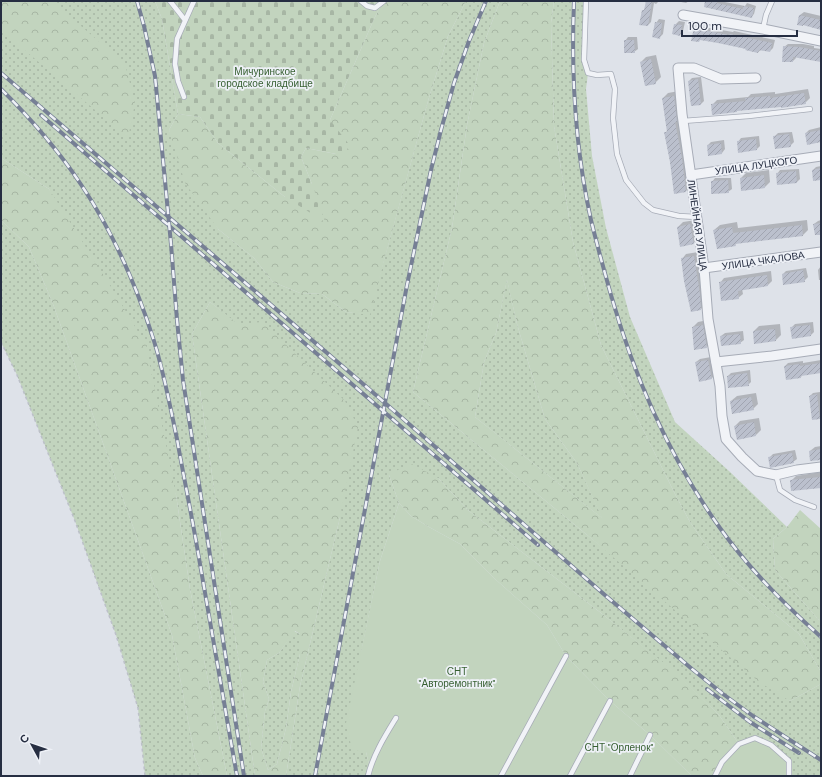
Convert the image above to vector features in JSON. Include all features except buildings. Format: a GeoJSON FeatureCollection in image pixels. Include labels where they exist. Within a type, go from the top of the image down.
{"type":"FeatureCollection","features":[{"type":"Feature","properties":{"kind":"street"},"geometry":{"type":"LineString","coordinates":[[683,15],[821,41]]}},
{"type":"Feature","properties":{"kind":"street","name":"ЛИНЕЙНАЯ УЛИЦА"},"geometry":{"type":"LineString","coordinates":[[756,78],[721,79],[694,68],[678,68],[683,121],[704,268],[708,318],[720,386],[722,416],[726,439],[757,472],[776,475]]}},
{"type":"Feature","properties":{"kind":"street","name":"УЛИЦА ЛУЦКОГО"},"geometry":{"type":"LineString","coordinates":[[691,175],[821,156]]}},
{"type":"Feature","properties":{"kind":"street","name":"УЛИЦА ЧКАЛОВА"},"geometry":{"type":"LineString","coordinates":[[704,268],[821,252]]}},
{"type":"Feature","properties":{"kind":"street"},"geometry":{"type":"LineString","coordinates":[[716,362],[821,349]]}},
{"type":"Feature","properties":{"kind":"street"},"geometry":{"type":"LineString","coordinates":[[776,475],[797,470],[821,467]]}},
{"type":"Feature","properties":{"kind":"lane"},"geometry":{"type":"LineString","coordinates":[[170,1],[185,20]]}},
{"type":"Feature","properties":{"kind":"lane"},"geometry":{"type":"LineString","coordinates":[[184,97],[178,82],[175,64],[177,39],[194,1]]}},
{"type":"Feature","properties":{"kind":"lane"},"geometry":{"type":"LineString","coordinates":[[360,1],[367,6],[376,8],[384,1]]}},
{"type":"Feature","properties":{"kind":"lane"},"geometry":{"type":"LineString","coordinates":[[586,1],[584,60],[588,73],[597,75],[611,74],[616,89],[613,118],[617,154],[626,180],[644,203],[653,210],[680,216],[697,217]]}},
{"type":"Feature","properties":{"kind":"lane"},"geometry":{"type":"LineString","coordinates":[[763,29],[766,15],[772,1]]}},
{"type":"Feature","properties":{"kind":"lane"},"geometry":{"type":"LineString","coordinates":[[683,121],[749,116],[810,109]]}},
{"type":"Feature","properties":{"kind":"lane"},"geometry":{"type":"LineString","coordinates":[[776,475],[780,490],[795,500],[814,507]]}},
{"type":"Feature","properties":{"kind":"lane"},"geometry":{"type":"LineString","coordinates":[[501,776],[566,656]]}},
{"type":"Feature","properties":{"kind":"lane"},"geometry":{"type":"LineString","coordinates":[[570,776],[610,701]]}},
{"type":"Feature","properties":{"kind":"lane"},"geometry":{"type":"LineString","coordinates":[[368,776],[384,737],[396,718]]}},
{"type":"Feature","properties":{"kind":"lane"},"geometry":{"type":"LineString","coordinates":[[630,776],[650,735]]}},
{"type":"Feature","properties":{"kind":"lane"},"geometry":{"type":"LineString","coordinates":[[715,776],[722,762],[739,744],[755,738],[771,744],[789,761],[789,776]]}},
{"type":"Feature","properties":{"kind":"path"},"geometry":{"type":"LineString","coordinates":[[1,342],[17,375],[75,521],[116,635],[138,708],[145,776]]}},
{"type":"Feature","properties":{"kind":"green space"},"geometry":{"type":"Polygon","coordinates":[[[1,1],[155,1],[162,19],[178,114],[169,130],[218,229],[254,258],[273,282],[300,293],[322,294],[346,312],[369,314],[428,101],[448,36],[466,1],[500,1],[484,43],[467,125],[452,228],[413,392],[790,701],[821,684],[821,776],[789,776],[739,744],[719,715],[673,671],[601,613],[469,511],[438,478],[389,475],[399,503],[380,561],[361,653],[366,752],[370,768],[368,776],[286,776],[300,686],[340,517],[238,325],[210,302],[192,334],[255,776],[227,776],[190,589],[176,495],[49,189],[1,158],[1,1]]]}},
{"type":"Feature","properties":{"kind":"green space"},"geometry":{"type":"Polygon","coordinates":[[[1,1],[52,1],[125,64],[135,103],[128,138],[1,30],[1,1]]]}},
{"type":"Feature","properties":{"kind":"green space","name":"Мичуринское городское кладбище"},"geometry":{"type":"Polygon","coordinates":[[[155,1],[383,1],[330,120],[351,147],[336,154],[306,148],[301,157],[325,222],[285,197],[218,143],[200,117],[178,114],[162,19],[155,1]]]}},
{"type":"Feature","properties":{"kind":"green space"},"geometry":{"type":"Polygon","coordinates":[[[383,1],[466,1],[448,36],[428,101],[370,315],[346,312],[322,294],[300,293],[273,282],[254,258],[218,229],[185,183],[169,130],[178,114],[200,117],[218,143],[285,197],[312,184],[301,157],[306,148],[336,154],[330,120],[383,1]]]}},
{"type":"Feature","properties":{"kind":"green space"},"geometry":{"type":"Polygon","coordinates":[[[500,1],[554,1],[551,23],[554,126],[573,242],[601,345],[690,522],[726,574],[799,634],[821,672],[821,684],[790,701],[759,682],[586,534],[413,392],[452,228],[467,125],[484,43],[500,1]],[[507,280],[496,333],[484,362],[475,417],[602,518],[577,463],[545,419],[517,324],[507,280]]]}},
{"type":"Feature","properties":{"kind":"green space"},"geometry":{"type":"Polygon","coordinates":[[[554,1],[586,1],[584,60],[588,73],[586,89],[592,156],[606,228],[630,317],[675,422],[787,527],[773,539],[775,570],[821,621],[821,672],[799,634],[726,574],[690,522],[601,345],[573,242],[554,126],[551,23],[554,1]]]}},
{"type":"Feature","properties":{"kind":"green space"},"geometry":{"type":"Polygon","coordinates":[[[1,158],[49,189],[146,345],[176,495],[190,589],[227,776],[203,776],[195,758],[172,635],[53,304],[29,247],[1,220],[1,158]]]}},
{"type":"Feature","properties":{"kind":"green space"},"geometry":{"type":"Polygon","coordinates":[[[1,220],[29,247],[53,304],[172,635],[195,758],[203,776],[145,776],[138,708],[116,635],[75,521],[17,375],[1,342],[1,220]]]}},
{"type":"Feature","properties":{"kind":"green space"},"geometry":{"type":"Polygon","coordinates":[[[507,279],[517,324],[545,419],[577,463],[603,519],[475,417],[484,362],[496,333],[507,279]]]}},
{"type":"Feature","properties":{"kind":"green space"},"geometry":{"type":"Polygon","coordinates":[[[210,302],[238,324],[262,322],[345,401],[358,427],[340,517],[300,686],[286,776],[255,776],[192,334],[210,302]],[[295,631],[279,653],[267,660],[263,682],[269,699],[265,711],[261,748],[268,770],[277,764],[286,728],[291,692],[300,654],[300,634],[295,631]]]}},
{"type":"Feature","properties":{"kind":"green space"},"geometry":{"type":"Polygon","coordinates":[[[410,463],[438,478],[469,511],[674,671],[719,715],[739,744],[715,776],[692,776],[650,735],[610,701],[566,656],[547,625],[495,579],[460,544],[411,516],[399,503],[389,475],[410,463]]]}},
{"type":"Feature","properties":{"kind":"green space","name":"СНТ \"Авторемонтник\""},"geometry":{"type":"Polygon","coordinates":[[[399,503],[411,516],[460,544],[495,579],[547,625],[566,656],[610,701],[650,735],[692,776],[368,776],[370,768],[366,752],[352,750],[346,723],[380,561],[399,503]]]}},
{"type":"Feature","properties":{"kind":"green space"},"geometry":{"type":"Polygon","coordinates":[[[800,510],[821,529],[821,621],[775,570],[773,539],[787,527],[800,510]]]}},
{"type":"Feature","properties":{"kind":"green space"},"geometry":{"type":"Polygon","coordinates":[[[294,631],[300,634],[300,654],[291,692],[286,728],[277,764],[268,770],[261,748],[265,711],[269,699],[263,682],[267,660],[279,653],[294,631]]]}},
{"type":"Feature","properties":{"kind":"green space"},"geometry":{"type":"Polygon","coordinates":[[[755,738],[771,745],[789,761],[789,776],[715,776],[722,762],[739,744],[755,738]]]}},
{"type":"Feature","properties":{"kind":"railway"},"geometry":{"type":"LineString","coordinates":[[137,1],[155,76],[183,380],[244,776]]}},
{"type":"Feature","properties":{"kind":"railway"},"geometry":{"type":"LineString","coordinates":[[315,776],[407,285],[431,170],[454,83],[469,41],[486,1]]}},
{"type":"Feature","properties":{"kind":"railway"},"geometry":{"type":"LineString","coordinates":[[574,1],[573,56],[575,111],[581,166],[593,229],[620,326],[631,357],[655,416],[669,445],[702,501],[720,528],[743,558],[768,586],[821,637]]}},
{"type":"Feature","properties":{"kind":"railway"},"geometry":{"type":"LineString","coordinates":[[1,73],[692,669],[753,716],[821,760]]}},
{"type":"Feature","properties":{"kind":"railway"},"geometry":{"type":"LineString","coordinates":[[1,89],[54,148],[94,204],[124,261],[154,341],[167,390],[177,439],[237,776]]}},
{"type":"Feature","properties":{"kind":"railway"},"geometry":{"type":"LineString","coordinates":[[41,115],[538,545]]}},
{"type":"Feature","properties":{"kind":"railway"},"geometry":{"type":"LineString","coordinates":[[707,689],[750,722],[799,753]]}},
{"type":"Feature","properties":{"kind":"park label","name":"СНТ \"Орленок\""},"geometry":{"type":"Point","coordinates":[619,747]}}]}
